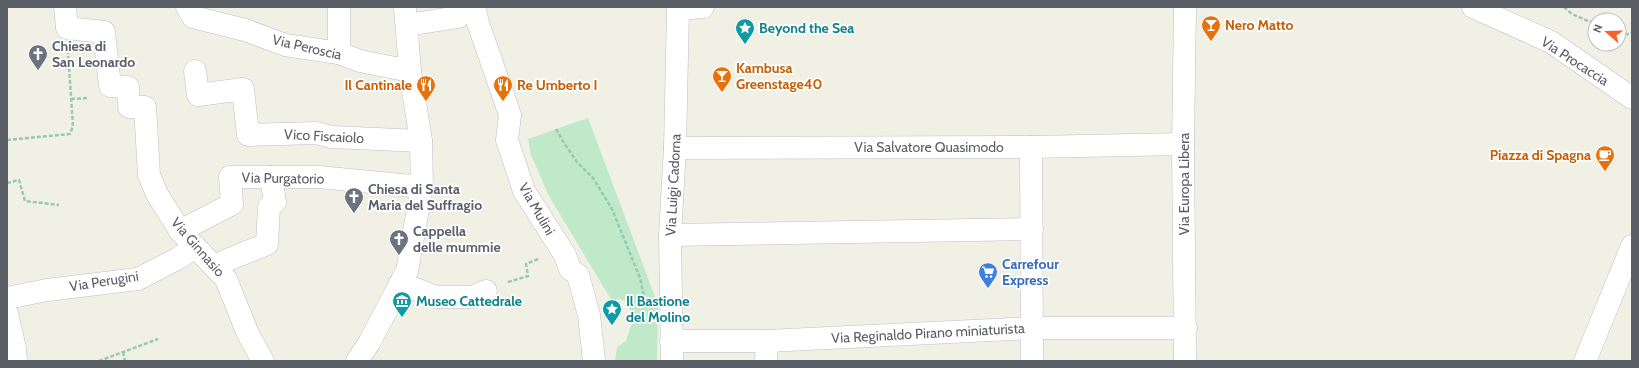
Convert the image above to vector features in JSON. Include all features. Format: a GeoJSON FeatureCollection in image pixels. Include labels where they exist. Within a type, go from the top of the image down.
{"type":"FeatureCollection","features":[{"type":"Feature","properties":{"kind":"street","name":"Via Peroscia"},"geometry":{"type":"LineString","coordinates":[[187,7],[193,17],[245,30],[285,45],[339,53],[360,61],[410,71]]}},
{"type":"Feature","properties":{"kind":"street"},"geometry":{"type":"LineString","coordinates":[[339,53],[340,7]]}},
{"type":"Feature","properties":{"kind":"street","name":"Via Luigi Cadorna"},"geometry":{"type":"LineString","coordinates":[[672,351],[670,235],[675,148],[678,9],[703,7]]}},
{"type":"Feature","properties":{"kind":"street","name":"Via Europa Libera"},"geometry":{"type":"LineString","coordinates":[[1185,7],[1183,144],[1186,328],[1185,361]]}},
{"type":"Feature","properties":{"kind":"street","name":"Via Procaccia"},"geometry":{"type":"LineString","coordinates":[[1473,7],[1551,42],[1632,98]]}},
{"type":"Feature","properties":{"kind":"street","name":"Via Mulini"},"geometry":{"type":"LineString","coordinates":[[406,16],[458,17],[468,8],[478,23],[510,115],[507,140],[524,191],[561,249],[570,269],[578,275],[589,315],[594,361]]}},
{"type":"Feature","properties":{"kind":"street"},"geometry":{"type":"LineString","coordinates":[[356,361],[369,342],[407,271],[422,187],[421,141],[410,71],[406,16]]}},
{"type":"Feature","properties":{"kind":"street","name":"Via Ginnasio"},"geometry":{"type":"LineString","coordinates":[[66,17],[104,32],[110,86],[128,87],[129,106],[145,107],[149,175],[157,194],[188,239],[226,279],[248,334],[263,361]]}},
{"type":"Feature","properties":{"kind":"street","name":"Vico Fiscaiolo"},"geometry":{"type":"LineString","coordinates":[[195,70],[198,95],[243,90],[248,135],[316,133],[332,137],[421,141]]}},
{"type":"Feature","properties":{"kind":"street","name":"Via Salvatore Quasimodo"},"geometry":{"type":"LineString","coordinates":[[675,148],[1031,147],[1183,144]]}},
{"type":"Feature","properties":{"kind":"street"},"geometry":{"type":"LineString","coordinates":[[1031,147],[1032,361]]}},
{"type":"Feature","properties":{"kind":"street","name":"Via Purgatorio"},"geometry":{"type":"LineString","coordinates":[[188,239],[232,204],[230,177],[319,177],[422,187]]}},
{"type":"Feature","properties":{"kind":"street"},"geometry":{"type":"LineString","coordinates":[[216,268],[225,261],[267,244],[269,208],[275,202],[271,177]]}},
{"type":"Feature","properties":{"kind":"street"},"geometry":{"type":"LineString","coordinates":[[670,235],[1032,229]]}},
{"type":"Feature","properties":{"kind":"street","name":"Via Perugini"},"geometry":{"type":"LineString","coordinates":[[7,298],[47,290],[138,279],[177,259],[188,239]]}},
{"type":"Feature","properties":{"kind":"street"},"geometry":{"type":"LineString","coordinates":[[1585,361],[1632,246]]}},
{"type":"Feature","properties":{"kind":"street"},"geometry":{"type":"LineString","coordinates":[[400,283],[436,298],[472,297],[486,291]]}},
{"type":"Feature","properties":{"kind":"street"},"geometry":{"type":"LineString","coordinates":[[7,314],[16,348],[16,361]]}},
{"type":"Feature","properties":{"kind":"street","name":"Via Reginaldo Pirano miniaturista"},"geometry":{"type":"LineString","coordinates":[[672,351],[766,351],[1032,328],[1186,328]]}},
{"type":"Feature","properties":{"kind":"path"},"geometry":{"type":"LineString","coordinates":[[1564,7],[1572,14],[1587,21]]}},
{"type":"Feature","properties":{"kind":"path"},"geometry":{"type":"LineString","coordinates":[[7,140],[70,134],[73,126],[66,17]]}},
{"type":"Feature","properties":{"kind":"path"},"geometry":{"type":"LineString","coordinates":[[556,129],[577,162],[593,178],[612,209],[640,278],[645,300]]}},
{"type":"Feature","properties":{"kind":"path"},"geometry":{"type":"LineString","coordinates":[[7,183],[19,180],[25,201],[59,205]]}},
{"type":"Feature","properties":{"kind":"path"},"geometry":{"type":"LineString","coordinates":[[486,291],[492,286],[528,276],[526,264],[561,249]]}},
{"type":"Feature","properties":{"kind":"path"},"geometry":{"type":"LineString","coordinates":[[99,361],[158,339]]}},
{"type":"Feature","properties":{"kind":"path"},"geometry":{"type":"LineString","coordinates":[[123,352],[125,361]]}},
{"type":"Feature","properties":{"kind":"green space"},"geometry":{"type":"Polygon","coordinates":[[[588,118],[658,305],[657,361],[615,361],[617,347],[626,341],[634,317],[625,301],[619,299],[612,301],[549,196],[531,155],[528,139],[588,118]]]}},
{"type":"Feature","properties":{"kind":"place","name":"Nero Matto"},"geometry":{"type":"Point","coordinates":[1211,42]}},
{"type":"Feature","properties":{"kind":"place","name":"Beyond the Sea"},"geometry":{"type":"Point","coordinates":[745,45]}},
{"type":"Feature","properties":{"kind":"place","name":"Chiesa di San Leonardo"},"geometry":{"type":"Point","coordinates":[38,71]}},
{"type":"Feature","properties":{"kind":"place","name":"Kambusa Greenstage40"},"geometry":{"type":"Point","coordinates":[722,93]}},
{"type":"Feature","properties":{"kind":"place","name":"Il Cantinale"},"geometry":{"type":"Point","coordinates":[426,102]}},
{"type":"Feature","properties":{"kind":"place","name":"Re Umberto I"},"geometry":{"type":"Point","coordinates":[503,102]}},
{"type":"Feature","properties":{"kind":"place","name":"Piazza di Spagna"},"geometry":{"type":"Point","coordinates":[1605,172]}},
{"type":"Feature","properties":{"kind":"place","name":"Chiesa di Santa Maria del Suffragio"},"geometry":{"type":"Point","coordinates":[354,214]}},
{"type":"Feature","properties":{"kind":"place","name":"Cappella delle mummie"},"geometry":{"type":"Point","coordinates":[399,256]}},
{"type":"Feature","properties":{"kind":"place","name":"Carrefour Express"},"geometry":{"type":"Point","coordinates":[988,289]}},
{"type":"Feature","properties":{"kind":"place","name":"Museo Cattedrale"},"geometry":{"type":"Point","coordinates":[402,318]}},
{"type":"Feature","properties":{"kind":"place","name":"Il Bastione del Molino"},"geometry":{"type":"Point","coordinates":[612,326]}}]}
